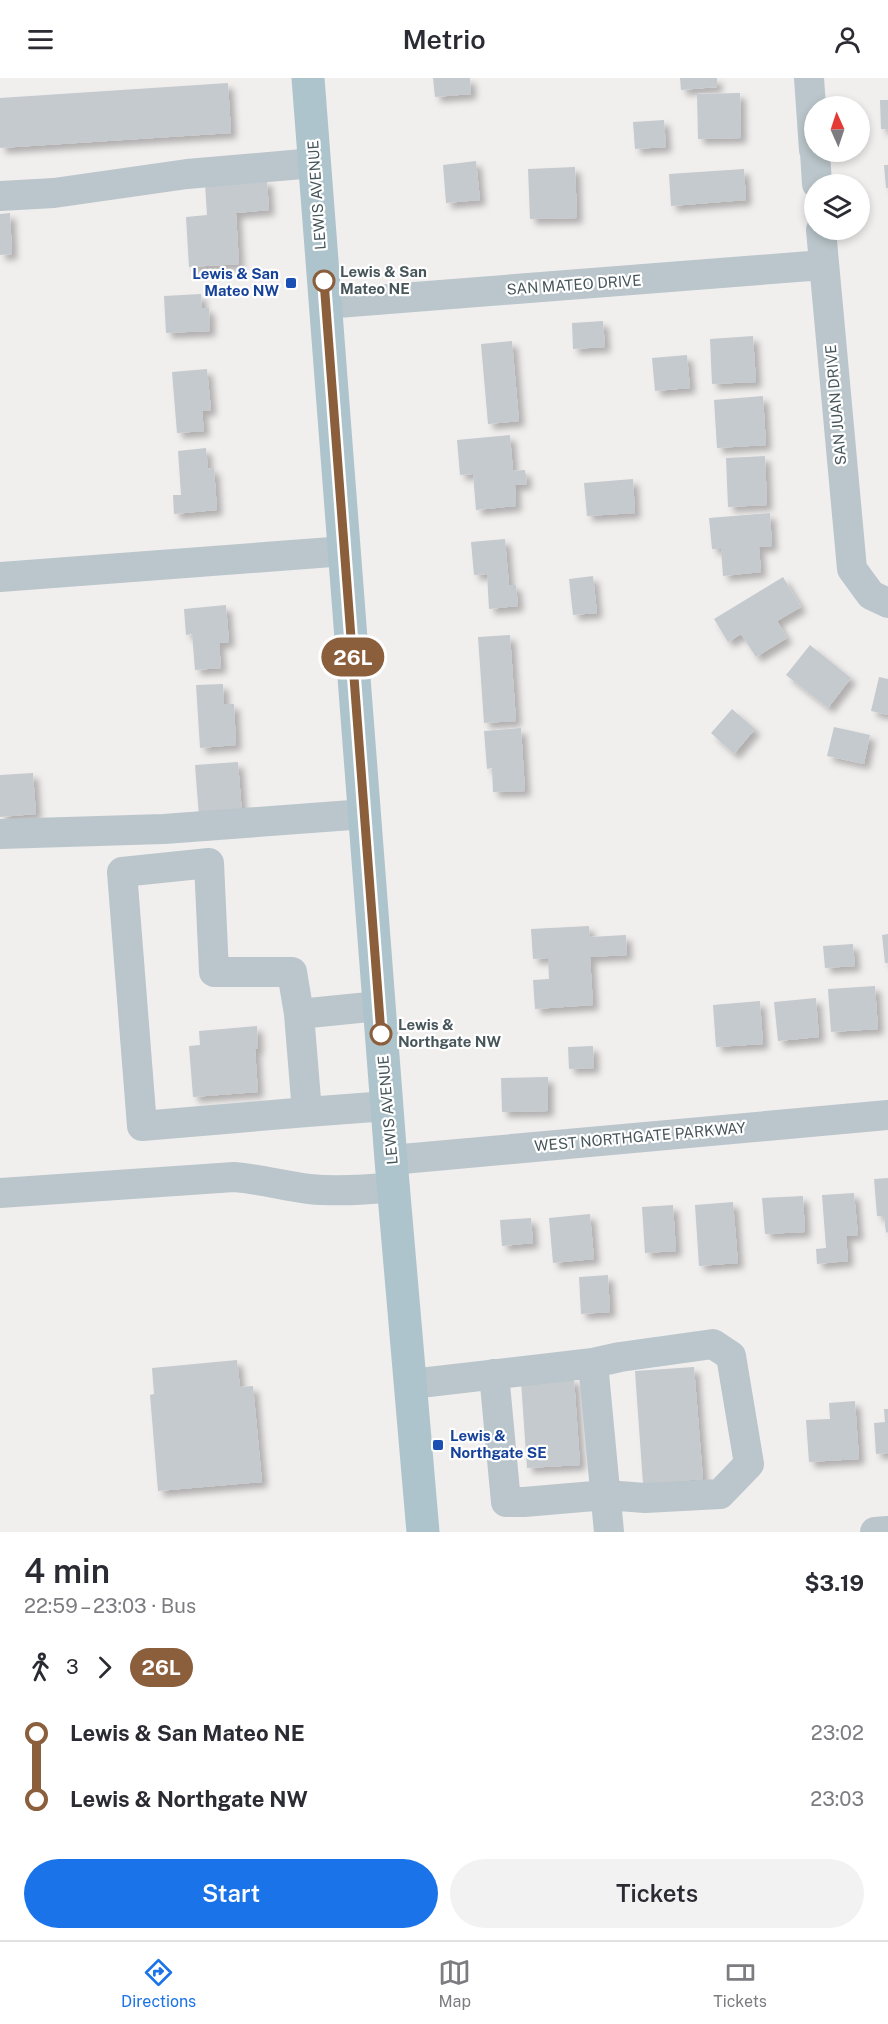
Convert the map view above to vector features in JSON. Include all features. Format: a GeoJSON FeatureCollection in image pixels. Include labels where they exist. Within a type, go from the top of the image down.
{"type":"FeatureCollection","features":[{"type":"Feature","properties":{"kind":"main road","name":"LEWIS AVENUE"},"geometry":{"type":"LineString","coordinates":[[308,78],[379,1006],[423,1532]]}},
{"type":"Feature","properties":{"kind":"street"},"geometry":{"type":"LineString","coordinates":[[809,78],[810,96]]}},
{"type":"Feature","properties":{"kind":"street"},"geometry":{"type":"LineString","coordinates":[[0,196],[54,193],[187,174],[314,163]]}},
{"type":"Feature","properties":{"kind":"street","name":"SAN JUAN DRIVE"},"geometry":{"type":"LineString","coordinates":[[822,240],[852,569],[871,595],[888,603]]}},
{"type":"Feature","properties":{"kind":"street","name":"SAN MATEO DRIVE"},"geometry":{"type":"LineString","coordinates":[[325,304],[824,265]]}},
{"type":"Feature","properties":{"kind":"street"},"geometry":{"type":"LineString","coordinates":[[0,577],[345,551]]}},
{"type":"Feature","properties":{"kind":"street"},"geometry":{"type":"LineString","coordinates":[[0,834],[164,829],[365,814]]}},
{"type":"Feature","properties":{"kind":"street"},"geometry":{"type":"LineString","coordinates":[[307,1112],[299,1014],[292,972],[214,972],[209,862],[122,872],[142,1126],[387,1106]]}},
{"type":"Feature","properties":{"kind":"street"},"geometry":{"type":"LineString","coordinates":[[299,1014],[379,1006]]}},
{"type":"Feature","properties":{"kind":"street","name":"WEST NORTHGATE PARKWAY"},"geometry":{"type":"LineString","coordinates":[[0,1193],[234,1177],[259,1179],[308,1189],[355,1191],[393,1173],[888,1114]]}},
{"type":"Feature","properties":{"kind":"street"},"geometry":{"type":"LineString","coordinates":[[411,1384],[494,1374],[593,1363],[713,1344],[730,1356],[749,1464],[720,1494],[645,1498],[606,1495],[506,1502],[494,1374]]}},
{"type":"Feature","properties":{"kind":"street"},"geometry":{"type":"LineString","coordinates":[[593,1363],[609,1532]]}},
{"type":"Feature","properties":{"kind":"street"},"geometry":{"type":"LineString","coordinates":[[875,1532],[888,1531]]}},
{"type":"Feature","properties":{"kind":"building"},"geometry":{"type":"Polygon","coordinates":[[[433,78],[470,78],[471,94],[435,97],[433,78]]]}},
{"type":"Feature","properties":{"kind":"building"},"geometry":{"type":"Polygon","coordinates":[[[680,78],[717,78],[717,87],[681,90],[680,78]]]}},
{"type":"Feature","properties":{"kind":"building"},"geometry":{"type":"Polygon","coordinates":[[[228,83],[231,133],[0,148],[0,98],[228,83]]]}},
{"type":"Feature","properties":{"kind":"building"},"geometry":{"type":"Polygon","coordinates":[[[740,93],[741,138],[698,139],[697,94],[740,93]]]}},
{"type":"Feature","properties":{"kind":"building"},"geometry":{"type":"Polygon","coordinates":[[[880,100],[888,100],[888,129],[881,129],[880,100]]]}},
{"type":"Feature","properties":{"kind":"building"},"geometry":{"type":"Polygon","coordinates":[[[664,120],[666,147],[635,149],[633,122],[664,120]]]}},
{"type":"Feature","properties":{"kind":"building"},"geometry":{"type":"Polygon","coordinates":[[[476,161],[480,200],[446,203],[443,165],[476,161]]]}},
{"type":"Feature","properties":{"kind":"building"},"geometry":{"type":"Polygon","coordinates":[[[884,165],[888,165],[888,188],[886,188],[884,165]]]}},
{"type":"Feature","properties":{"kind":"building"},"geometry":{"type":"Polygon","coordinates":[[[575,167],[577,218],[530,219],[528,169],[575,167]]]}},
{"type":"Feature","properties":{"kind":"building"},"geometry":{"type":"Polygon","coordinates":[[[744,169],[746,200],[671,206],[669,174],[744,169]]]}},
{"type":"Feature","properties":{"kind":"building"},"geometry":{"type":"Polygon","coordinates":[[[267,180],[269,210],[236,213],[239,264],[189,267],[186,217],[207,215],[205,183],[267,180]]]}},
{"type":"Feature","properties":{"kind":"building"},"geometry":{"type":"Polygon","coordinates":[[[10,213],[12,254],[0,255],[0,214],[10,213]]]}},
{"type":"Feature","properties":{"kind":"building"},"geometry":{"type":"Polygon","coordinates":[[[201,294],[202,308],[209,308],[210,331],[166,333],[164,296],[201,294]]]}},
{"type":"Feature","properties":{"kind":"building"},"geometry":{"type":"Polygon","coordinates":[[[603,321],[605,347],[573,349],[572,323],[603,321]]]}},
{"type":"Feature","properties":{"kind":"building"},"geometry":{"type":"Polygon","coordinates":[[[753,336],[756,382],[712,384],[710,339],[753,336]]]}},
{"type":"Feature","properties":{"kind":"building"},"geometry":{"type":"Polygon","coordinates":[[[512,341],[519,421],[488,424],[481,344],[512,341]]]}},
{"type":"Feature","properties":{"kind":"building"},"geometry":{"type":"Polygon","coordinates":[[[687,355],[690,388],[655,391],[652,358],[687,355]]]}},
{"type":"Feature","properties":{"kind":"building"},"geometry":{"type":"Polygon","coordinates":[[[207,369],[211,410],[202,411],[204,431],[177,433],[172,372],[207,369]]]}},
{"type":"Feature","properties":{"kind":"building"},"geometry":{"type":"Polygon","coordinates":[[[763,396],[766,445],[717,448],[714,400],[763,396]]]}},
{"type":"Feature","properties":{"kind":"building"},"geometry":{"type":"Polygon","coordinates":[[[510,435],[513,471],[525,470],[527,484],[515,485],[516,506],[476,510],[473,474],[460,475],[457,440],[510,435]]]}},
{"type":"Feature","properties":{"kind":"building"},"geometry":{"type":"Polygon","coordinates":[[[206,448],[208,469],[214,468],[217,510],[174,514],[173,495],[181,495],[178,451],[206,448]]]}},
{"type":"Feature","properties":{"kind":"building"},"geometry":{"type":"Polygon","coordinates":[[[765,456],[767,505],[728,507],[726,458],[765,456]]]}},
{"type":"Feature","properties":{"kind":"building"},"geometry":{"type":"Polygon","coordinates":[[[633,479],[635,513],[587,516],[584,483],[633,479]]]}},
{"type":"Feature","properties":{"kind":"building"},"geometry":{"type":"Polygon","coordinates":[[[770,513],[772,546],[759,547],[761,572],[723,576],[721,549],[712,549],[709,518],[770,513]]]}},
{"type":"Feature","properties":{"kind":"building"},"geometry":{"type":"Polygon","coordinates":[[[505,539],[509,585],[516,585],[518,606],[489,609],[487,574],[474,575],[471,542],[505,539]]]}},
{"type":"Feature","properties":{"kind":"building"},"geometry":{"type":"Polygon","coordinates":[[[593,576],[597,613],[573,615],[569,579],[593,576]]]}},
{"type":"Feature","properties":{"kind":"building"},"geometry":{"type":"Polygon","coordinates":[[[783,577],[801,607],[777,621],[787,638],[756,657],[741,634],[728,642],[714,619],[783,577]]]}},
{"type":"Feature","properties":{"kind":"building"},"geometry":{"type":"Polygon","coordinates":[[[226,605],[229,642],[219,643],[221,668],[195,670],[192,634],[186,635],[184,609],[226,605]]]}},
{"type":"Feature","properties":{"kind":"building"},"geometry":{"type":"Polygon","coordinates":[[[510,635],[516,721],[484,723],[478,637],[510,635]]]}},
{"type":"Feature","properties":{"kind":"building"},"geometry":{"type":"Polygon","coordinates":[[[810,645],[851,678],[828,708],[786,675],[810,645]]]}},
{"type":"Feature","properties":{"kind":"building"},"geometry":{"type":"Polygon","coordinates":[[[879,677],[888,679],[888,715],[871,711],[879,677]]]}},
{"type":"Feature","properties":{"kind":"building"},"geometry":{"type":"Polygon","coordinates":[[[223,684],[224,704],[234,704],[236,745],[200,748],[196,685],[223,684]]]}},
{"type":"Feature","properties":{"kind":"building"},"geometry":{"type":"Polygon","coordinates":[[[732,709],[755,729],[734,754],[711,733],[732,709]]]}},
{"type":"Feature","properties":{"kind":"building"},"geometry":{"type":"Polygon","coordinates":[[[834,727],[870,735],[864,764],[827,756],[834,727]]]}},
{"type":"Feature","properties":{"kind":"building"},"geometry":{"type":"Polygon","coordinates":[[[521,728],[525,791],[493,792],[492,768],[487,769],[484,731],[521,728]]]}},
{"type":"Feature","properties":{"kind":"building"},"geometry":{"type":"Polygon","coordinates":[[[238,762],[242,814],[199,817],[195,765],[238,762]]]}},
{"type":"Feature","properties":{"kind":"building"},"geometry":{"type":"Polygon","coordinates":[[[33,773],[36,814],[0,817],[0,775],[33,773]]]}},
{"type":"Feature","properties":{"kind":"building"},"geometry":{"type":"Polygon","coordinates":[[[589,926],[590,937],[626,935],[627,955],[590,957],[593,1005],[535,1009],[533,980],[549,979],[548,958],[533,959],[531,929],[589,926]]]}},
{"type":"Feature","properties":{"kind":"building"},"geometry":{"type":"Polygon","coordinates":[[[888,934],[888,963],[885,963],[882,935],[888,934]]]}},
{"type":"Feature","properties":{"kind":"building"},"geometry":{"type":"Polygon","coordinates":[[[853,944],[855,966],[825,968],[823,946],[853,944]]]}},
{"type":"Feature","properties":{"kind":"building"},"geometry":{"type":"Polygon","coordinates":[[[875,986],[878,1029],[831,1032],[828,989],[875,986]]]}},
{"type":"Feature","properties":{"kind":"building"},"geometry":{"type":"Polygon","coordinates":[[[816,998],[819,1037],[778,1041],[774,1002],[816,998]]]}},
{"type":"Feature","properties":{"kind":"building"},"geometry":{"type":"Polygon","coordinates":[[[760,1001],[763,1044],[716,1047],[713,1005],[760,1001]]]}},
{"type":"Feature","properties":{"kind":"building"},"geometry":{"type":"Polygon","coordinates":[[[257,1026],[258,1049],[255,1049],[258,1092],[193,1097],[189,1046],[200,1045],[199,1031],[257,1026]]]}},
{"type":"Feature","properties":{"kind":"building"},"geometry":{"type":"Polygon","coordinates":[[[593,1046],[594,1068],[569,1069],[568,1047],[593,1046]]]}},
{"type":"Feature","properties":{"kind":"building"},"geometry":{"type":"Polygon","coordinates":[[[548,1077],[548,1111],[502,1112],[501,1078],[548,1077]]]}},
{"type":"Feature","properties":{"kind":"building"},"geometry":{"type":"Polygon","coordinates":[[[888,1178],[888,1232],[886,1233],[884,1216],[877,1216],[874,1179],[888,1178]]]}},
{"type":"Feature","properties":{"kind":"building"},"geometry":{"type":"Polygon","coordinates":[[[854,1193],[858,1235],[846,1236],[848,1261],[817,1264],[816,1249],[826,1248],[822,1195],[854,1193]]]}},
{"type":"Feature","properties":{"kind":"building"},"geometry":{"type":"Polygon","coordinates":[[[803,1196],[805,1232],[765,1234],[762,1198],[803,1196]]]}},
{"type":"Feature","properties":{"kind":"building"},"geometry":{"type":"Polygon","coordinates":[[[733,1202],[738,1263],[699,1266],[695,1205],[733,1202]]]}},
{"type":"Feature","properties":{"kind":"building"},"geometry":{"type":"Polygon","coordinates":[[[673,1205],[676,1251],[645,1253],[642,1207],[673,1205]]]}},
{"type":"Feature","properties":{"kind":"building"},"geometry":{"type":"Polygon","coordinates":[[[590,1214],[594,1259],[553,1263],[549,1218],[590,1214]]]}},
{"type":"Feature","properties":{"kind":"building"},"geometry":{"type":"Polygon","coordinates":[[[531,1218],[533,1243],[502,1246],[500,1220],[531,1218]]]}},
{"type":"Feature","properties":{"kind":"building"},"geometry":{"type":"Polygon","coordinates":[[[608,1275],[610,1312],[581,1314],[579,1277],[608,1275]]]}},
{"type":"Feature","properties":{"kind":"building"},"geometry":{"type":"Polygon","coordinates":[[[237,1360],[240,1387],[253,1386],[262,1482],[158,1491],[150,1395],[154,1394],[152,1368],[237,1360]]]}},
{"type":"Feature","properties":{"kind":"building"},"geometry":{"type":"Polygon","coordinates":[[[694,1367],[703,1479],[643,1484],[635,1371],[694,1367]]]}},
{"type":"Feature","properties":{"kind":"building"},"geometry":{"type":"Polygon","coordinates":[[[574,1378],[580,1465],[527,1468],[521,1382],[574,1378]]]}},
{"type":"Feature","properties":{"kind":"building"},"geometry":{"type":"Polygon","coordinates":[[[855,1401],[859,1459],[809,1462],[806,1420],[830,1419],[829,1403],[855,1401]]]}},
{"type":"Feature","properties":{"kind":"building"},"geometry":{"type":"Polygon","coordinates":[[[884,1409],[888,1409],[888,1453],[876,1454],[874,1423],[885,1422],[884,1409]]]}},
{"type":"Feature","properties":{"kind":"bus line","name":"26L"},"geometry":{"type":"LineString","coordinates":[[324,281],[381,1034]]}},
{"type":"Feature","properties":{"kind":"place","name":"Lewis & San Mateo NE"},"geometry":{"type":"Point","coordinates":[324,281]}},
{"type":"Feature","properties":{"kind":"place","name":"Lewis & San Mateo NW"},"geometry":{"type":"Point","coordinates":[291,283]}},
{"type":"Feature","properties":{"kind":"place","name":"Lewis & Northgate NW"},"geometry":{"type":"Point","coordinates":[381,1034]}},
{"type":"Feature","properties":{"kind":"place","name":"Lewis & Northgate SE"},"geometry":{"type":"Point","coordinates":[438,1445]}}]}
